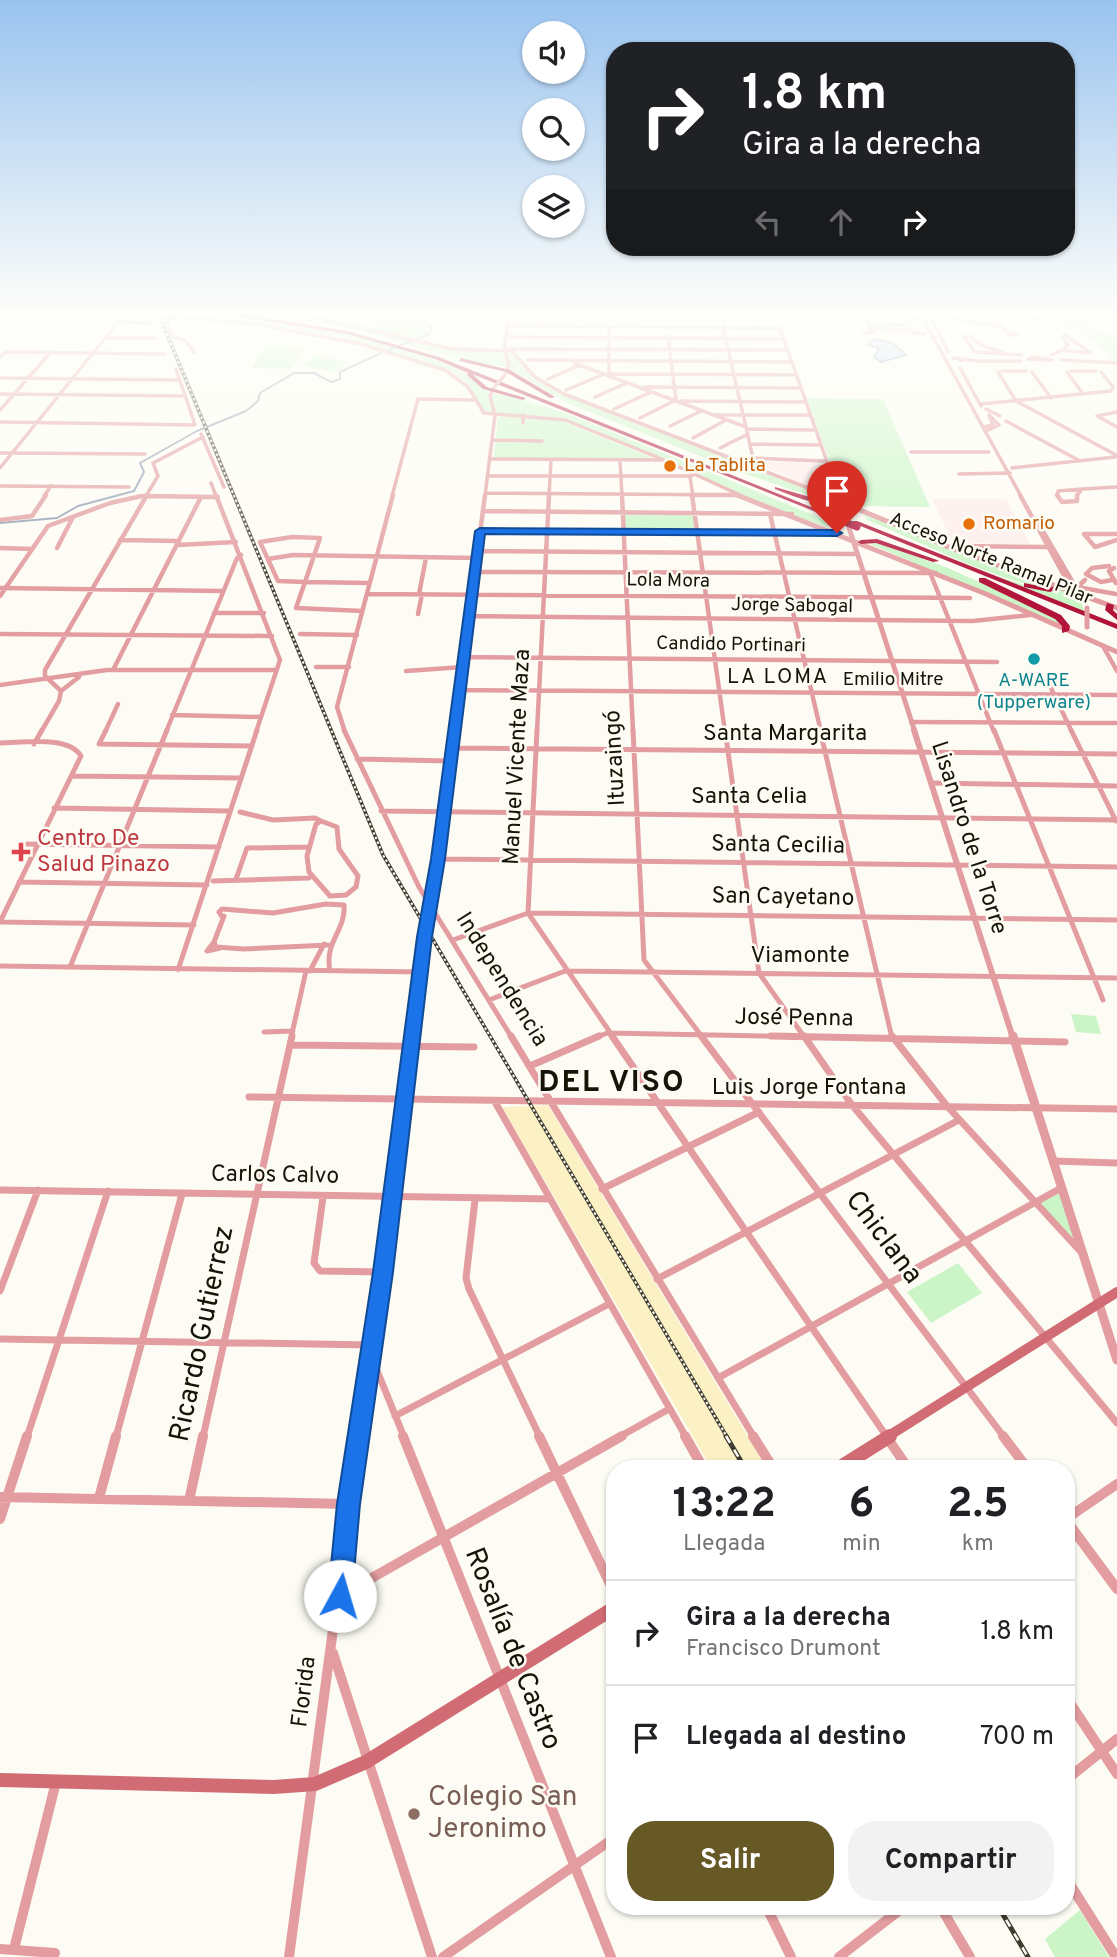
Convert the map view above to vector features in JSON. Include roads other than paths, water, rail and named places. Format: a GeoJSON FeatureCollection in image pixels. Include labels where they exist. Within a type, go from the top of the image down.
{"type":"FeatureCollection","features":[{"type":"Feature","properties":{"kind":"highway"},"geometry":{"type":"LineString","coordinates":[[557,406],[577,412]]}},
{"type":"Feature","properties":{"kind":"highway","name":"Acceso Norte Ramal Pilar"},"geometry":{"type":"LineString","coordinates":[[562,406],[577,412]]}},
{"type":"Feature","properties":{"kind":"highway","name":"Acceso Norte Ramal Pilar"},"geometry":{"type":"LineString","coordinates":[[563,406],[840,515],[854,526],[1117,633]]}},
{"type":"Feature","properties":{"kind":"highway"},"geometry":{"type":"LineString","coordinates":[[567,406],[577,412]]}},
{"type":"Feature","properties":{"kind":"highway"},"geometry":{"type":"LineString","coordinates":[[731,474],[812,500],[837,501]]}},
{"type":"Feature","properties":{"kind":"highway"},"geometry":{"type":"LineString","coordinates":[[731,474],[825,519],[832,524],[833,531]]}},
{"type":"Feature","properties":{"kind":"highway"},"geometry":{"type":"LineString","coordinates":[[860,511],[866,520],[950,560],[1040,589],[1053,590],[1061,586]]}},
{"type":"Feature","properties":{"kind":"highway","name":"Acceso Norte Ramal Pilar"},"geometry":{"type":"LineString","coordinates":[[854,526],[950,560],[1117,627]]}},
{"type":"Feature","properties":{"kind":"highway"},"geometry":{"type":"LineString","coordinates":[[861,542],[877,541],[959,569],[1056,616],[1065,624],[1065,631]]}},
{"type":"Feature","properties":{"kind":"highway"},"geometry":{"type":"LineString","coordinates":[[1108,604],[1109,610],[1117,618]]}},
{"type":"Feature","properties":{"kind":"main road"},"geometry":{"type":"LineString","coordinates":[[853,1460],[1117,1292]]}},
{"type":"Feature","properties":{"kind":"main road"},"geometry":{"type":"LineString","coordinates":[[0,1780],[274,1787],[315,1784],[366,1762],[606,1613]]}},
{"type":"Feature","properties":{"kind":"street"},"geometry":{"type":"LineString","coordinates":[[0,468],[50,406]]}},
{"type":"Feature","properties":{"kind":"street"},"geometry":{"type":"LineString","coordinates":[[0,422],[195,424],[189,406]]}},
{"type":"Feature","properties":{"kind":"street"},"geometry":{"type":"LineString","coordinates":[[316,667],[349,667],[416,406]]}},
{"type":"Feature","properties":{"kind":"street"},"geometry":{"type":"LineString","coordinates":[[478,406],[482,412],[495,415],[565,420],[662,460],[692,476],[861,542],[1117,652]]}},
{"type":"Feature","properties":{"kind":"street","name":"Florida"},"geometry":{"type":"LineString","coordinates":[[289,1957],[315,1784],[340,1596],[349,1504],[383,1272],[451,761],[494,406]]}},
{"type":"Feature","properties":{"kind":"street"},"geometry":{"type":"LineString","coordinates":[[596,406],[702,448],[754,465],[956,550],[1061,586],[1116,593],[1108,604],[1087,606]]}},
{"type":"Feature","properties":{"kind":"street"},"geometry":{"type":"LineString","coordinates":[[614,409],[620,406]]}},
{"type":"Feature","properties":{"kind":"street"},"geometry":{"type":"LineString","coordinates":[[640,418],[667,406]]}},
{"type":"Feature","properties":{"kind":"street"},"geometry":{"type":"LineString","coordinates":[[689,406],[747,430],[813,430]]}},
{"type":"Feature","properties":{"kind":"street"},"geometry":{"type":"LineString","coordinates":[[741,406],[754,459],[824,461]]}},
{"type":"Feature","properties":{"kind":"street"},"geometry":{"type":"LineString","coordinates":[[806,406],[840,515],[860,511]]}},
{"type":"Feature","properties":{"kind":"street"},"geometry":{"type":"LineString","coordinates":[[972,406],[985,429],[991,452],[1010,474],[1075,587],[1108,604]]}},
{"type":"Feature","properties":{"kind":"street"},"geometry":{"type":"LineString","coordinates":[[983,407],[987,406]]}},
{"type":"Feature","properties":{"kind":"street"},"geometry":{"type":"LineString","coordinates":[[1022,406],[1116,456]]}},
{"type":"Feature","properties":{"kind":"street"},"geometry":{"type":"LineString","coordinates":[[983,407],[989,415],[996,418],[999,425],[985,429]]}},
{"type":"Feature","properties":{"kind":"street"},"geometry":{"type":"LineString","coordinates":[[983,407],[1080,461]]}},
{"type":"Feature","properties":{"kind":"street"},"geometry":{"type":"LineString","coordinates":[[670,426],[701,411]]}},
{"type":"Feature","properties":{"kind":"street"},"geometry":{"type":"LineString","coordinates":[[1117,412],[1097,416],[1117,427]]}},
{"type":"Feature","properties":{"kind":"street"},"geometry":{"type":"LineString","coordinates":[[523,415],[523,423]]}},
{"type":"Feature","properties":{"kind":"street"},"geometry":{"type":"LineString","coordinates":[[714,415],[809,415]]}},
{"type":"Feature","properties":{"kind":"street"},"geometry":{"type":"LineString","coordinates":[[693,438],[726,420]]}},
{"type":"Feature","properties":{"kind":"street"},"geometry":{"type":"LineString","coordinates":[[719,448],[747,430]]}},
{"type":"Feature","properties":{"kind":"street"},"geometry":{"type":"LineString","coordinates":[[24,683],[45,670],[159,474],[153,463],[202,435],[224,487]]}},
{"type":"Feature","properties":{"kind":"street"},"geometry":{"type":"LineString","coordinates":[[492,440],[542,441]]}},
{"type":"Feature","properties":{"kind":"street"},"geometry":{"type":"LineString","coordinates":[[750,444],[818,445]]}},
{"type":"Feature","properties":{"kind":"street"},"geometry":{"type":"LineString","coordinates":[[911,452],[991,452]]}},
{"type":"Feature","properties":{"kind":"street"},"geometry":{"type":"LineString","coordinates":[[0,453],[145,454]]}},
{"type":"Feature","properties":{"kind":"street"},"geometry":{"type":"LineString","coordinates":[[1034,467],[1012,468],[1017,470],[1116,456]]}},
{"type":"Feature","properties":{"kind":"street"},"geometry":{"type":"LineString","coordinates":[[489,459],[662,460]]}},
{"type":"Feature","properties":{"kind":"street","name":"Manuel Vicente Maza"},"geometry":{"type":"LineString","coordinates":[[527,913],[529,860],[535,813],[551,460]]}},
{"type":"Feature","properties":{"kind":"street","name":"Ituzaingó"},"geometry":{"type":"LineString","coordinates":[[620,460],[642,953],[701,1035]]}},
{"type":"Feature","properties":{"kind":"street"},"geometry":{"type":"LineString","coordinates":[[959,474],[1010,474]]}},
{"type":"Feature","properties":{"kind":"street"},"geometry":{"type":"LineString","coordinates":[[487,476],[692,476]]}},
{"type":"Feature","properties":{"kind":"street"},"geometry":{"type":"LineString","coordinates":[[692,476],[759,973],[852,1105],[1117,1423]]}},
{"type":"Feature","properties":{"kind":"street"},"geometry":{"type":"LineString","coordinates":[[178,970],[280,657],[211,484]]}},
{"type":"Feature","properties":{"kind":"street"},"geometry":{"type":"LineString","coordinates":[[0,486],[129,487]]}},
{"type":"Feature","properties":{"kind":"street"},"geometry":{"type":"LineString","coordinates":[[0,520],[32,516],[51,486]]}},
{"type":"Feature","properties":{"kind":"street"},"geometry":{"type":"LineString","coordinates":[[1084,488],[1078,492],[1075,503],[1062,502],[1056,493],[1084,488],[1117,487]]}},
{"type":"Feature","properties":{"kind":"street"},"geometry":{"type":"LineString","coordinates":[[485,493],[738,495]]}},
{"type":"Feature","properties":{"kind":"street"},"geometry":{"type":"LineString","coordinates":[[0,596],[48,526],[114,502],[146,496],[218,497]]}},
{"type":"Feature","properties":{"kind":"street"},"geometry":{"type":"LineString","coordinates":[[113,670],[201,497]]}},
{"type":"Feature","properties":{"kind":"street"},"geometry":{"type":"LineString","coordinates":[[483,511],[792,514]]}},
{"type":"Feature","properties":{"kind":"street"},"geometry":{"type":"LineString","coordinates":[[770,514],[892,1038],[947,1106],[1082,1254]]}},
{"type":"Feature","properties":{"kind":"street"},"geometry":{"type":"LineString","coordinates":[[57,548],[74,517]]}},
{"type":"Feature","properties":{"kind":"street"},"geometry":{"type":"LineString","coordinates":[[1036,520],[1048,547],[1087,606],[1086,629],[1104,648],[1117,671]]}},
{"type":"Feature","properties":{"kind":"street"},"geometry":{"type":"LineString","coordinates":[[480,531],[774,533],[833,531],[854,526]]}},
{"type":"Feature","properties":{"kind":"street","name":"Lisandro de la Torre"},"geometry":{"type":"LineString","coordinates":[[854,526],[852,539],[856,554],[1116,1354]]}},
{"type":"Feature","properties":{"kind":"street"},"geometry":{"type":"LineString","coordinates":[[1084,534],[1116,537],[1095,547],[1084,534]]}},
{"type":"Feature","properties":{"kind":"street"},"geometry":{"type":"LineString","coordinates":[[362,611],[296,608],[306,582],[320,538],[287,537],[260,542],[278,581],[306,582],[370,583]]}},
{"type":"Feature","properties":{"kind":"street"},"geometry":{"type":"LineString","coordinates":[[120,540],[236,542]]}},
{"type":"Feature","properties":{"kind":"street"},"geometry":{"type":"LineString","coordinates":[[956,550],[958,546],[1048,547]]}},
{"type":"Feature","properties":{"kind":"street"},"geometry":{"type":"LineString","coordinates":[[0,548],[32,549]]}},
{"type":"Feature","properties":{"kind":"street"},"geometry":{"type":"LineString","coordinates":[[478,551],[856,554]]}},
{"type":"Feature","properties":{"kind":"street"},"geometry":{"type":"LineString","coordinates":[[69,967],[204,636],[237,558],[241,555]]}},
{"type":"Feature","properties":{"kind":"street"},"geometry":{"type":"LineString","coordinates":[[268,559],[314,555],[477,558]]}},
{"type":"Feature","properties":{"kind":"street"},"geometry":{"type":"LineString","coordinates":[[418,614],[426,558]]}},
{"type":"Feature","properties":{"kind":"street"},"geometry":{"type":"LineString","coordinates":[[1075,587],[1087,578],[1090,569],[1113,567],[1115,582],[1087,578]]}},
{"type":"Feature","properties":{"kind":"street"},"geometry":{"type":"LineString","coordinates":[[475,572],[934,574]]}},
{"type":"Feature","properties":{"kind":"street"},"geometry":{"type":"LineString","coordinates":[[934,574],[940,597],[1103,1000]]}},
{"type":"Feature","properties":{"kind":"street"},"geometry":{"type":"LineString","coordinates":[[3,588],[223,591]]}},
{"type":"Feature","properties":{"kind":"street","name":"Lola Mora"},"geometry":{"type":"LineString","coordinates":[[367,593],[970,598]]}},
{"type":"Feature","properties":{"kind":"street"},"geometry":{"type":"LineString","coordinates":[[214,613],[264,613]]}},
{"type":"Feature","properties":{"kind":"street","name":"Jorge Sabogal"},"geometry":{"type":"LineString","coordinates":[[468,617],[950,621],[1030,615]]}},
{"type":"Feature","properties":{"kind":"street"},"geometry":{"type":"LineString","coordinates":[[1077,636],[1086,629]]}},
{"type":"Feature","properties":{"kind":"street"},"geometry":{"type":"LineString","coordinates":[[0,634],[272,636]]}},
{"type":"Feature","properties":{"kind":"street"},"geometry":{"type":"LineString","coordinates":[[300,634],[357,635]]}},
{"type":"Feature","properties":{"kind":"street","name":"Candido Portinari"},"geometry":{"type":"LineString","coordinates":[[464,657],[997,662]]}},
{"type":"Feature","properties":{"kind":"street","name":"Independencia"},"geometry":{"type":"LineString","coordinates":[[349,667],[337,707],[340,722],[430,908],[453,940],[768,1460]]}},
{"type":"Feature","properties":{"kind":"street"},"geometry":{"type":"LineString","coordinates":[[406,671],[463,667]]}},
{"type":"Feature","properties":{"kind":"street"},"geometry":{"type":"LineString","coordinates":[[45,670],[61,691]]}},
{"type":"Feature","properties":{"kind":"street"},"geometry":{"type":"LineString","coordinates":[[0,685],[113,670],[276,670]]}},
{"type":"Feature","properties":{"kind":"street"},"geometry":{"type":"LineString","coordinates":[[34,744],[59,701],[61,691],[83,674]]}},
{"type":"Feature","properties":{"kind":"street"},"geometry":{"type":"LineString","coordinates":[[1049,684],[1116,821]]}},
{"type":"Feature","properties":{"kind":"street","name":"Emilio Mitre"},"geometry":{"type":"LineString","coordinates":[[459,690],[1117,695]]}},
{"type":"Feature","properties":{"kind":"street"},"geometry":{"type":"LineString","coordinates":[[118,704],[99,744],[252,746]]}},
{"type":"Feature","properties":{"kind":"street"},"geometry":{"type":"LineString","coordinates":[[172,715],[261,717]]}},
{"type":"Feature","properties":{"kind":"street"},"geometry":{"type":"LineString","coordinates":[[911,722],[1117,723]]}},
{"type":"Feature","properties":{"kind":"street"},"geometry":{"type":"LineString","coordinates":[[0,743],[64,744],[76,748],[81,757],[0,922],[194,925]]}},
{"type":"Feature","properties":{"kind":"street","name":"Santa Margarita"},"geometry":{"type":"LineString","coordinates":[[452,748],[1117,754]]}},
{"type":"Feature","properties":{"kind":"street"},"geometry":{"type":"LineString","coordinates":[[357,759],[451,761]]}},
{"type":"Feature","properties":{"kind":"street"},"geometry":{"type":"LineString","coordinates":[[72,776],[241,778]]}},
{"type":"Feature","properties":{"kind":"street"},"geometry":{"type":"LineString","coordinates":[[931,783],[1117,786]]}},
{"type":"Feature","properties":{"kind":"street"},"geometry":{"type":"LineString","coordinates":[[54,808],[230,811]]}},
{"type":"Feature","properties":{"kind":"street","name":"Santa Celia"},"geometry":{"type":"LineString","coordinates":[[381,811],[1116,821]]}},
{"type":"Feature","properties":{"kind":"street"},"geometry":{"type":"LineString","coordinates":[[240,812],[273,820],[315,818],[337,827],[339,849],[359,880],[352,892],[346,896],[330,896],[309,878],[306,867],[309,847],[316,824],[321,821]]}},
{"type":"Feature","properties":{"kind":"street"},"geometry":{"type":"LineString","coordinates":[[23,844],[219,847]]}},
{"type":"Feature","properties":{"kind":"street"},"geometry":{"type":"LineString","coordinates":[[236,878],[247,848],[309,847]]}},
{"type":"Feature","properties":{"kind":"street","name":"Santa Cecilia"},"geometry":{"type":"LineString","coordinates":[[438,859],[1117,867]]}},
{"type":"Feature","properties":{"kind":"street"},"geometry":{"type":"LineString","coordinates":[[214,881],[236,878],[309,878]]}},
{"type":"Feature","properties":{"kind":"street"},"geometry":{"type":"LineString","coordinates":[[19,882],[207,885]]}},
{"type":"Feature","properties":{"kind":"street"},"geometry":{"type":"LineString","coordinates":[[330,896],[326,904],[281,913],[235,911],[223,918],[217,945],[327,943],[330,971]]}},
{"type":"Feature","properties":{"kind":"street","name":"Ricardo Gutierrez"},"geometry":{"type":"LineString","coordinates":[[189,1501],[308,971],[342,922],[345,908],[340,903],[326,904]]}},
{"type":"Feature","properties":{"kind":"street"},"geometry":{"type":"LineString","coordinates":[[527,913],[902,1460]]}},
{"type":"Feature","properties":{"kind":"street","name":"San Cayetano"},"geometry":{"type":"LineString","coordinates":[[453,940],[527,913],[1117,920]]}},
{"type":"Feature","properties":{"kind":"street"},"geometry":{"type":"LineString","coordinates":[[0,966],[421,972]]}},
{"type":"Feature","properties":{"kind":"street","name":"Viamonte"},"geometry":{"type":"LineString","coordinates":[[489,1000],[565,971],[1117,978]]}},
{"type":"Feature","properties":{"kind":"street"},"geometry":{"type":"LineString","coordinates":[[264,1032],[293,1031]]}},
{"type":"Feature","properties":{"kind":"street","name":"José Penna"},"geometry":{"type":"LineString","coordinates":[[530,1066],[607,1033],[1065,1042]]}},
{"type":"Feature","properties":{"kind":"street","name":"Chiclana"},"geometry":{"type":"LineString","coordinates":[[701,1035],[1021,1460]]}},
{"type":"Feature","properties":{"kind":"street"},"geometry":{"type":"LineString","coordinates":[[290,1045],[474,1048]]}},
{"type":"Feature","properties":{"kind":"street","name":"Luis Jorge Fontana"},"geometry":{"type":"LineString","coordinates":[[249,1097],[657,1104],[756,1109],[852,1105],[1117,1110]]}},
{"type":"Feature","properties":{"kind":"street"},"geometry":{"type":"LineString","coordinates":[[495,1102],[698,1460]]}},
{"type":"Feature","properties":{"kind":"street"},"geometry":{"type":"LineString","coordinates":[[602,1189],[756,1109]]}},
{"type":"Feature","properties":{"kind":"street"},"geometry":{"type":"LineString","coordinates":[[657,1279],[960,1120]]}},
{"type":"Feature","properties":{"kind":"street"},"geometry":{"type":"LineString","coordinates":[[1052,1161],[1117,1163]]}},
{"type":"Feature","properties":{"kind":"street"},"geometry":{"type":"LineString","coordinates":[[718,1378],[811,1329],[1061,1188]]}},
{"type":"Feature","properties":{"kind":"street","name":"Carlos Calvo"},"geometry":{"type":"LineString","coordinates":[[0,1190],[475,1200],[550,1199]]}},
{"type":"Feature","properties":{"kind":"street"},"geometry":{"type":"LineString","coordinates":[[0,1291],[38,1190]]}},
{"type":"Feature","properties":{"kind":"street"},"geometry":{"type":"LineString","coordinates":[[0,1519],[4,1498],[60,1340],[108,1191]]}},
{"type":"Feature","properties":{"kind":"street"},"geometry":{"type":"LineString","coordinates":[[99,1499],[182,1194]]}},
{"type":"Feature","properties":{"kind":"street"},"geometry":{"type":"LineString","coordinates":[[323,1197],[314,1263],[316,1268],[320,1271],[383,1272]]}},
{"type":"Feature","properties":{"kind":"street"},"geometry":{"type":"LineString","coordinates":[[475,1200],[466,1278],[502,1360],[606,1575]]}},
{"type":"Feature","properties":{"kind":"street"},"geometry":{"type":"LineString","coordinates":[[395,1416],[609,1304]]}},
{"type":"Feature","properties":{"kind":"street"},"geometry":{"type":"LineString","coordinates":[[0,1339],[372,1345]]}},
{"type":"Feature","properties":{"kind":"street","name":"Rosalía de Castro"},"geometry":{"type":"LineString","coordinates":[[369,1360],[376,1368],[611,1957]]}},
{"type":"Feature","properties":{"kind":"street"},"geometry":{"type":"LineString","coordinates":[[340,1596],[669,1409]]}},
{"type":"Feature","properties":{"kind":"street"},"geometry":{"type":"LineString","coordinates":[[1075,1514],[1117,1485]]}},
{"type":"Feature","properties":{"kind":"street"},"geometry":{"type":"LineString","coordinates":[[4,1498],[349,1504]]}},
{"type":"Feature","properties":{"kind":"street"},"geometry":{"type":"LineString","coordinates":[[1075,1532],[1117,1589]]}},
{"type":"Feature","properties":{"kind":"street"},"geometry":{"type":"LineString","coordinates":[[332,1650],[366,1762],[432,1957]]}},
{"type":"Feature","properties":{"kind":"street"},"geometry":{"type":"LineString","coordinates":[[1075,1711],[1117,1774]]}},
{"type":"Feature","properties":{"kind":"street"},"geometry":{"type":"LineString","coordinates":[[1075,1773],[1117,1739]]}},
{"type":"Feature","properties":{"kind":"street"},"geometry":{"type":"LineString","coordinates":[[14,1949],[56,1782]]}},
{"type":"Feature","properties":{"kind":"street"},"geometry":{"type":"LineString","coordinates":[[443,1957],[606,1844]]}},
{"type":"Feature","properties":{"kind":"street"},"geometry":{"type":"LineString","coordinates":[[1075,1892],[1116,1957]]}},
{"type":"Feature","properties":{"kind":"street"},"geometry":{"type":"LineString","coordinates":[[770,1915],[791,1957]]}},
{"type":"Feature","properties":{"kind":"street"},"geometry":{"type":"LineString","coordinates":[[839,1957],[893,1915]]}},
{"type":"Feature","properties":{"kind":"street"},"geometry":{"type":"LineString","coordinates":[[945,1915],[970,1957]]}},
{"type":"Feature","properties":{"kind":"street"},"geometry":{"type":"LineString","coordinates":[[0,1949],[55,1953]]}},
{"type":"Feature","properties":{"kind":"waterway"},"geometry":{"type":"LineString","coordinates":[[0,523],[57,518],[78,506],[134,491],[144,472],[140,463],[197,431],[252,406]]}},
{"type":"Feature","properties":{"kind":"railway"},"geometry":{"type":"LineString","coordinates":[[197,406],[383,855],[727,1437]]}},
{"type":"Feature","properties":{"kind":"railway"},"geometry":{"type":"LineString","coordinates":[[726,1436],[740,1460]]}},
{"type":"Feature","properties":{"kind":"railway"},"geometry":{"type":"LineString","coordinates":[[1003,1915],[1028,1957]]}},
{"type":"Feature","properties":{"kind":"place","name":"La Tablita"},"geometry":{"type":"Point","coordinates":[670,466]}},
{"type":"Feature","properties":{"kind":"place","name":"Romario"},"geometry":{"type":"Point","coordinates":[969,524]}},
{"type":"Feature","properties":{"kind":"place","name":"A-WARE (Tupperware)"},"geometry":{"type":"Point","coordinates":[1034,659]}},
{"type":"Feature","properties":{"kind":"place","name":"Centro De Salud Pinazo"},"geometry":{"type":"Point","coordinates":[21,852]}},
{"type":"Feature","properties":{"kind":"place","name":"Colegio San Jeronimo"},"geometry":{"type":"Point","coordinates":[414,1814]}},
{"type":"Feature","properties":{"kind":"district","name":"LA LOMA"},"geometry":{"type":"Point","coordinates":[778,677]}},
{"type":"Feature","properties":{"kind":"district","name":"DEL VISO"},"geometry":{"type":"Point","coordinates":[612,1083]}}]}
